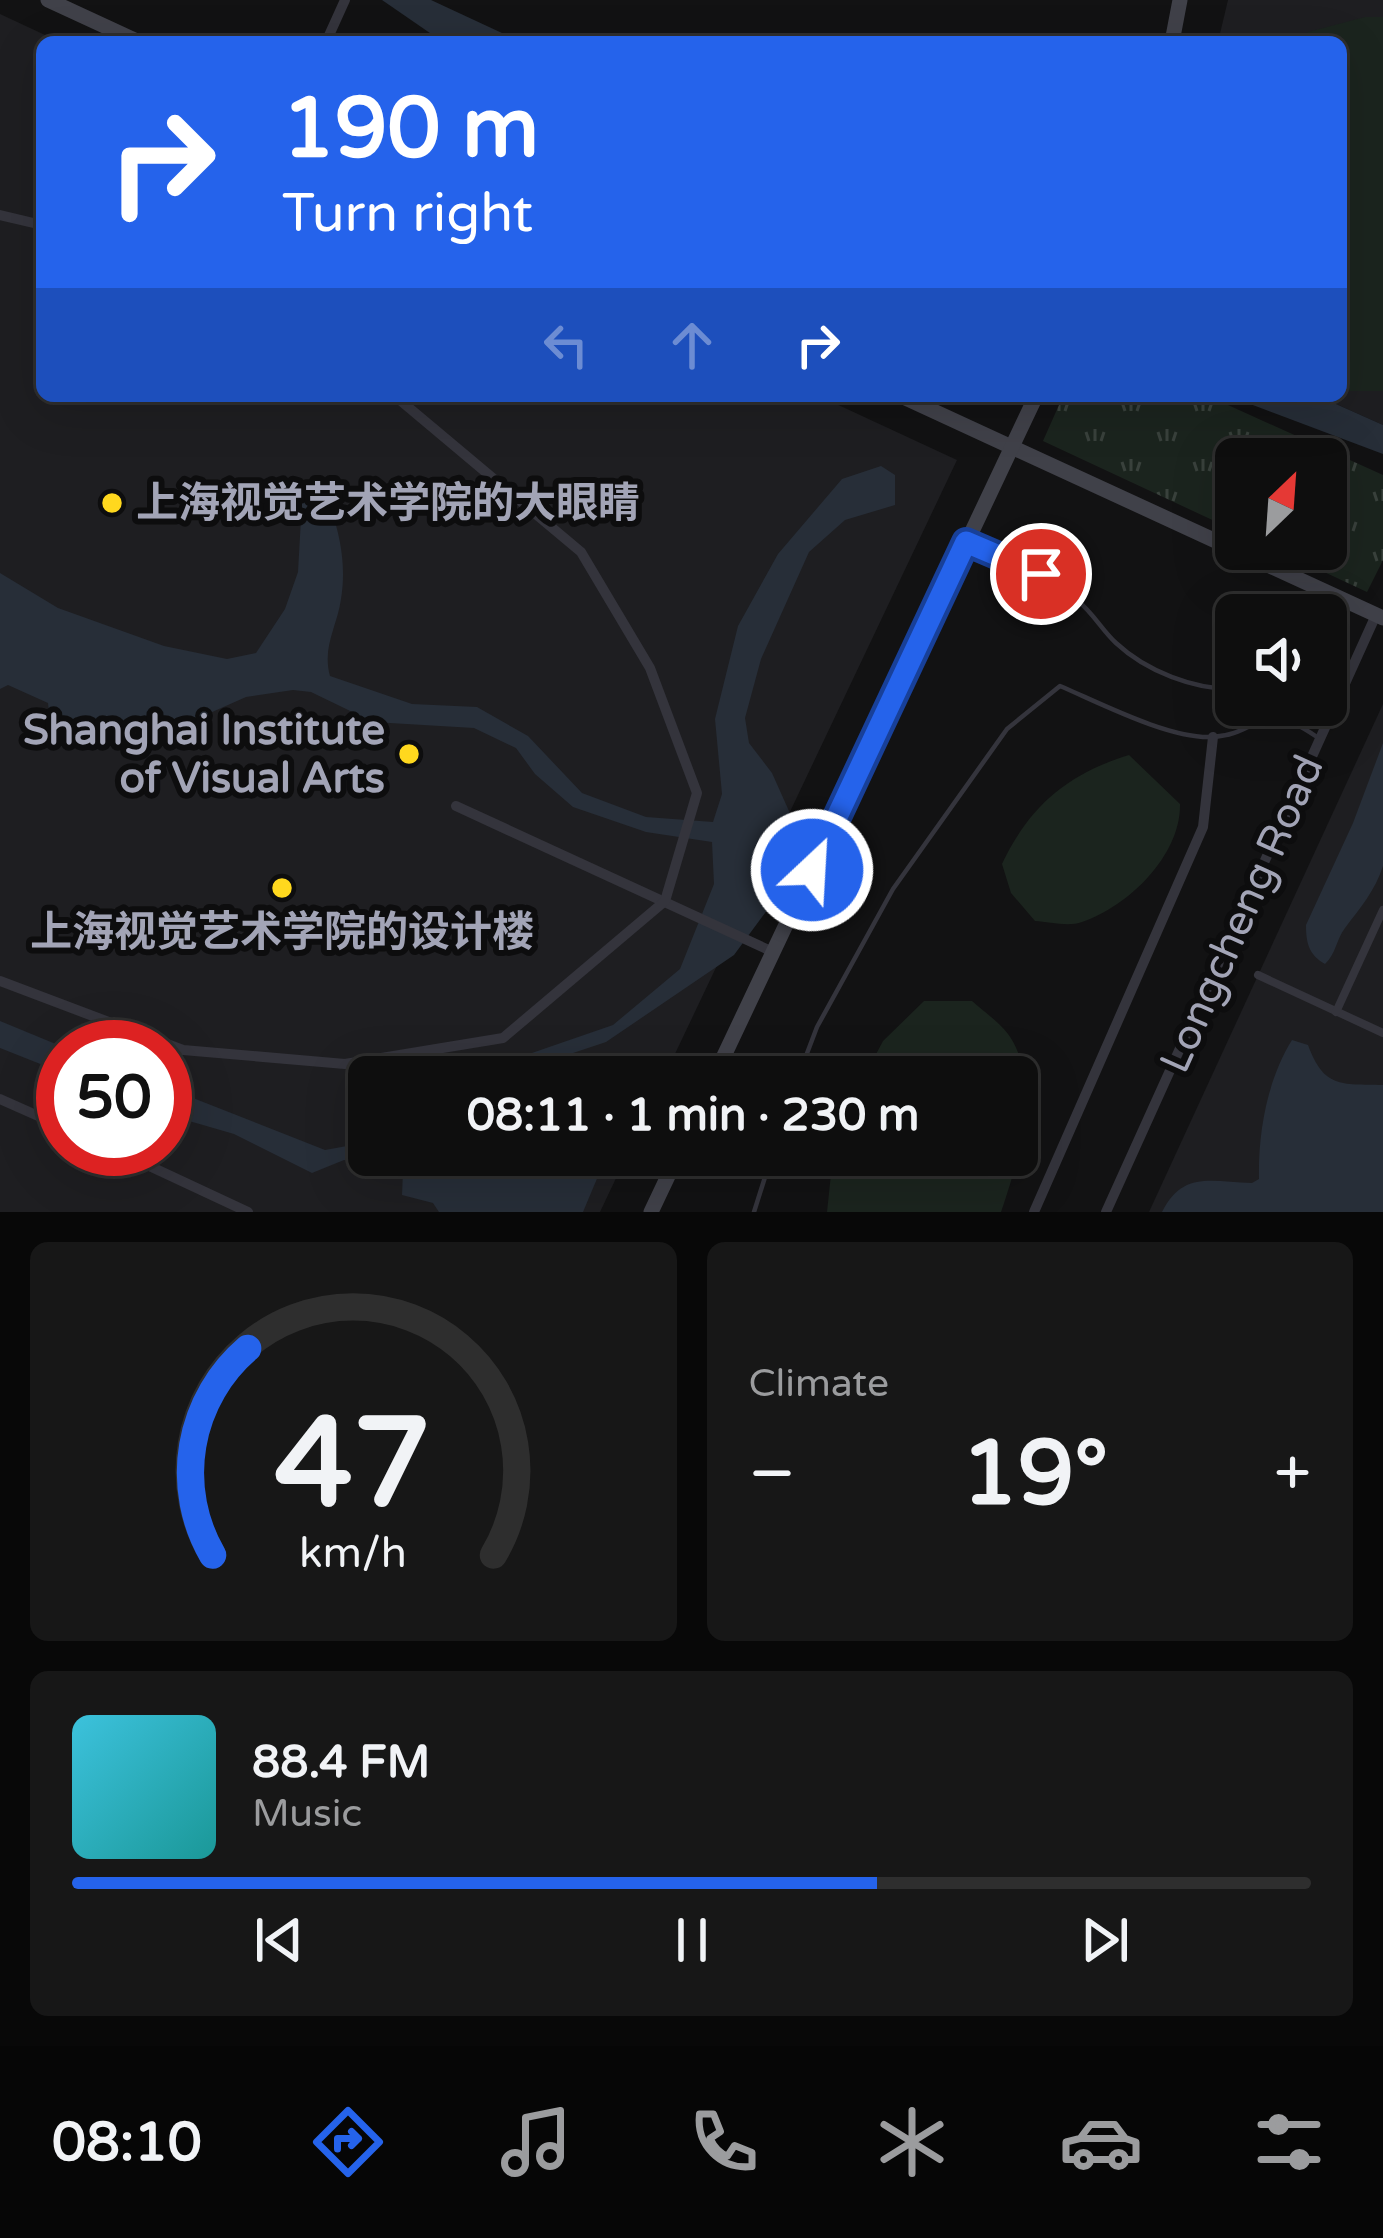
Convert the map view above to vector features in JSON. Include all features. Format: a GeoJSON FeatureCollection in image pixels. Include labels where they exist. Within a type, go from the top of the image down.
{"type":"FeatureCollection","features":[{"type":"Feature","properties":{"kind":"main road"},"geometry":{"type":"LineString","coordinates":[[48,0],[126,36]]}},
{"type":"Feature","properties":{"kind":"main road"},"geometry":{"type":"LineString","coordinates":[[1173,36],[1180,0]]}},
{"type":"Feature","properties":{"kind":"main road"},"geometry":{"type":"LineString","coordinates":[[914,402],[1381,610]]}},
{"type":"Feature","properties":{"kind":"main road"},"geometry":{"type":"LineString","coordinates":[[724,1056],[1033,402]]}},
{"type":"Feature","properties":{"kind":"main road"},"geometry":{"type":"LineString","coordinates":[[651,1212],[667,1176]]}},
{"type":"Feature","properties":{"kind":"street"},"geometry":{"type":"LineString","coordinates":[[329,36],[345,0]]}},
{"type":"Feature","properties":{"kind":"street"},"geometry":{"type":"LineString","coordinates":[[0,215],[36,224]]}},
{"type":"Feature","properties":{"kind":"street"},"geometry":{"type":"LineString","coordinates":[[0,981],[183,1050],[345,1064],[503,1038],[665,902],[698,793],[650,668],[581,552],[402,402]]}},
{"type":"Feature","properties":{"kind":"street","name":"Longcheng Road"},"geometry":{"type":"LineString","coordinates":[[1347,675],[1381,610]]}},
{"type":"Feature","properties":{"kind":"street","name":"Longcheng Road"},"geometry":{"type":"LineString","coordinates":[[1106,1212],[1325,726]]}},
{"type":"Feature","properties":{"kind":"street"},"geometry":{"type":"LineString","coordinates":[[1034,1212],[1203,827],[1213,737]]}},
{"type":"Feature","properties":{"kind":"street"},"geometry":{"type":"LineString","coordinates":[[455,806],[773,952]]}},
{"type":"Feature","properties":{"kind":"street"},"geometry":{"type":"LineString","coordinates":[[1336,1012],[1383,910]]}},
{"type":"Feature","properties":{"kind":"street"},"geometry":{"type":"LineString","coordinates":[[1258,975],[1383,1034]]}},
{"type":"Feature","properties":{"kind":"street"},"geometry":{"type":"LineString","coordinates":[[0,1099],[36,1114]]}},
{"type":"Feature","properties":{"kind":"street"},"geometry":{"type":"LineString","coordinates":[[171,1176],[248,1212]]}},
{"type":"Feature","properties":{"kind":"lane"},"geometry":{"type":"LineString","coordinates":[[966,542],[1041,574],[1080,602],[1115,642],[1143,664],[1171,676],[1215,684]]}},
{"type":"Feature","properties":{"kind":"lane"},"geometry":{"type":"LineString","coordinates":[[806,1056],[892,889],[1007,729],[1060,686],[1136,719],[1213,737],[1270,717],[1296,722],[1321,740]]}},
{"type":"Feature","properties":{"kind":"lane"},"geometry":{"type":"LineString","coordinates":[[754,1212],[765,1176]]}},
{"type":"Feature","properties":{"kind":"shaded area"},"geometry":{"type":"Polygon","coordinates":[[[382,0],[431,0],[508,36],[434,36],[382,0]]]}},
{"type":"Feature","properties":{"kind":"shaded area"},"geometry":{"type":"Polygon","coordinates":[[[1228,0],[1383,0],[1383,425],[1331,402],[1347,402],[1347,36],[1219,36],[1228,0]]]}},
{"type":"Feature","properties":{"kind":"shaded area","name":"Shanghai Institute of Visual Arts"},"geometry":{"type":"Polygon","coordinates":[[[0,14],[47,36],[36,36],[36,402],[832,402],[957,460],[674,1056],[348,1056],[348,1176],[617,1176],[600,1212],[0,1212],[0,14]]]}},
{"type":"Feature","properties":{"kind":"shaded area"},"geometry":{"type":"Polygon","coordinates":[[[1245,402],[1331,402],[1383,425],[1383,454],[1245,402]]]}},
{"type":"Feature","properties":{"kind":"shaded area"},"geometry":{"type":"Polygon","coordinates":[[[881,466],[895,475],[895,505],[845,520],[809,552],[761,659],[745,718],[749,743],[772,773],[801,838],[796,871],[734,955],[606,1042],[564,1056],[523,1056],[613,1025],[680,969],[714,884],[712,842],[646,832],[573,807],[535,774],[516,748],[474,728],[373,722],[311,692],[246,697],[176,728],[149,731],[72,725],[49,712],[48,703],[8,685],[0,689],[0,573],[58,608],[164,646],[227,659],[256,653],[285,609],[298,572],[303,483],[325,493],[340,545],[343,585],[329,646],[330,676],[412,704],[477,707],[528,736],[582,793],[646,817],[713,822],[722,794],[715,719],[738,626],[778,554],[842,479],[881,466]]]}},
{"type":"Feature","properties":{"kind":"shaded area"},"geometry":{"type":"Polygon","coordinates":[[[1383,704],[1383,1212],[1149,1212],[1383,704]]]}},
{"type":"Feature","properties":{"kind":"shaded area"},"geometry":{"type":"Polygon","coordinates":[[[1383,743],[1383,866],[1325,964],[1310,948],[1306,925],[1383,743]]]}},
{"type":"Feature","properties":{"kind":"shaded area"},"geometry":{"type":"Polygon","coordinates":[[[0,1021],[36,1036],[36,1062],[0,1048],[0,1021]]]}},
{"type":"Feature","properties":{"kind":"shaded area"},"geometry":{"type":"Polygon","coordinates":[[[1292,1040],[1308,1045],[1320,1069],[1335,1081],[1383,1085],[1383,1212],[1162,1212],[1189,1184],[1259,1179],[1266,1107],[1292,1040]]]}},
{"type":"Feature","properties":{"kind":"shaded area"},"geometry":{"type":"Polygon","coordinates":[[[192,1098],[325,1150],[348,1146],[348,1161],[312,1173],[234,1134],[192,1122],[192,1098]]]}},
{"type":"Feature","properties":{"kind":"shaded area"},"geometry":{"type":"Polygon","coordinates":[[[403,1176],[598,1176],[583,1212],[439,1212],[433,1203],[402,1195],[403,1176]]]}},
{"type":"Feature","properties":{"kind":"green space"},"geometry":{"type":"Polygon","coordinates":[[[1383,17],[1383,391],[1347,391],[1347,36],[1301,36],[1383,17]]]}},
{"type":"Feature","properties":{"kind":"green space"},"geometry":{"type":"Polygon","coordinates":[[[1060,402],[1221,402],[1301,438],[1215,438],[1215,521],[1043,441],[1060,402]]]}},
{"type":"Feature","properties":{"kind":"green space"},"geometry":{"type":"Polygon","coordinates":[[[1347,459],[1383,475],[1383,560],[1367,592],[1320,570],[1347,570],[1347,459]]]}},
{"type":"Feature","properties":{"kind":"green space"},"geometry":{"type":"Polygon","coordinates":[[[1129,755],[1180,804],[1172,842],[1162,860],[1134,891],[1100,914],[1071,924],[1035,921],[1011,893],[1002,864],[1013,843],[1053,794],[1087,772],[1129,755]]]}},
{"type":"Feature","properties":{"kind":"green space"},"geometry":{"type":"Polygon","coordinates":[[[924,1001],[972,1001],[1004,1030],[1019,1056],[875,1056],[883,1041],[924,1001]]]}},
{"type":"Feature","properties":{"kind":"green space"},"geometry":{"type":"Polygon","coordinates":[[[831,1176],[1012,1176],[1001,1212],[827,1212],[831,1176]]]}},
{"type":"Feature","properties":{"kind":"place","name":"上海视觉艺术学院的大眼睛"},"geometry":{"type":"Point","coordinates":[112,503]}},
{"type":"Feature","properties":{"kind":"place","name":"Shanghai Institute of Visual Arts"},"geometry":{"type":"Point","coordinates":[409,754]}},
{"type":"Feature","properties":{"kind":"place","name":"上海视觉艺术学院的设计楼"},"geometry":{"type":"Point","coordinates":[282,888]}},
{"type":"Feature","properties":{"kind":"route"},"geometry":{"type":"LineString","coordinates":[[812,870],[966,542],[1041,574]]}}]}
